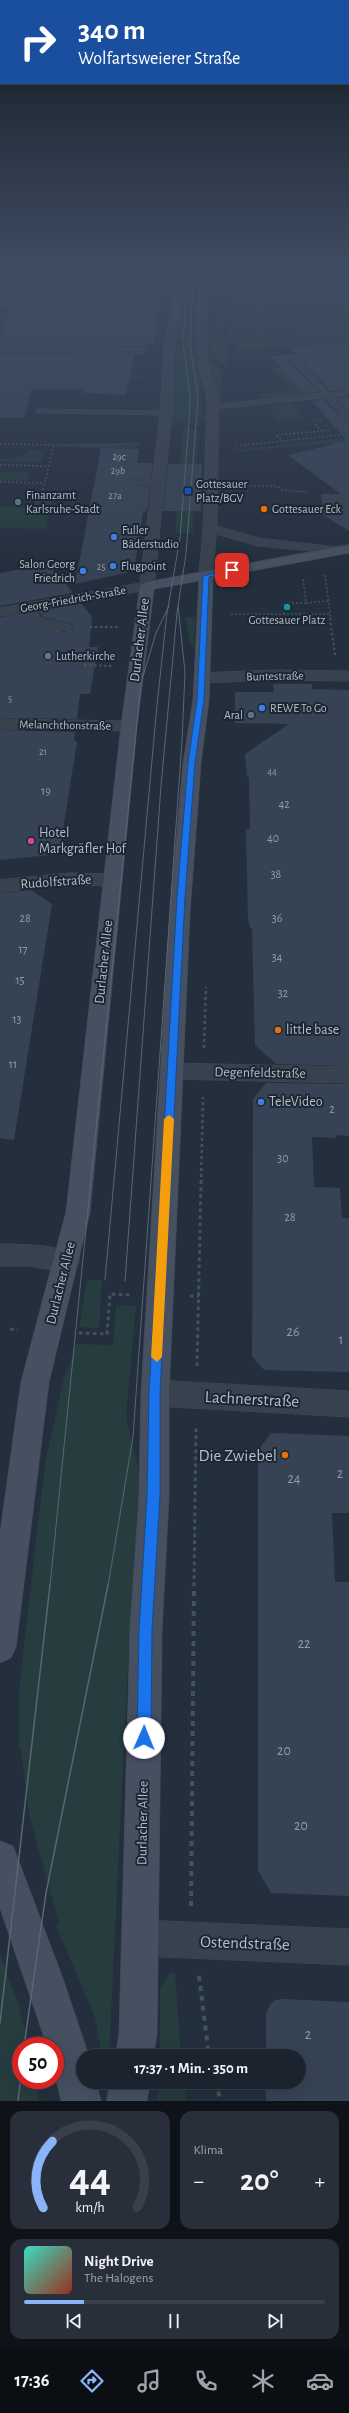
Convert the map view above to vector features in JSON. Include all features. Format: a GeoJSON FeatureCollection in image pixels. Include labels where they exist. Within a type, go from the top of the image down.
{"type":"FeatureCollection","features":[{"type":"Feature","properties":{"kind":"main road"},"geometry":{"type":"LineString","coordinates":[[147,586],[344,550]]}},
{"type":"Feature","properties":{"kind":"main road","name":"Durlacher Allee"},"geometry":{"type":"LineString","coordinates":[[135,2049],[138,2034],[141,1938],[146,1638],[154,1496],[155,1393],[171,1071],[192,763],[202,678],[206,576]]}},
{"type":"Feature","properties":{"kind":"main road","name":"Durlacher Allee"},"geometry":{"type":"LineString","coordinates":[[0,1647],[28,1419],[35,1382],[67,1261],[78,1212],[129,726],[147,586]]}},
{"type":"Feature","properties":{"kind":"main road"},"geometry":{"type":"LineString","coordinates":[[0,1859],[54,2006],[73,2067],[81,2101]]}},
{"type":"Feature","properties":{"kind":"main road"},"geometry":{"type":"LineString","coordinates":[[127,2101],[129,2089]]}},
{"type":"Feature","properties":{"kind":"street","name":"Durlacher Allee"},"geometry":{"type":"LineString","coordinates":[[147,586],[166,412],[168,371]]}},
{"type":"Feature","properties":{"kind":"street","name":"Durlacher Allee"},"geometry":{"type":"LineString","coordinates":[[204,371],[211,392],[213,407],[210,528],[206,576]]}},
{"type":"Feature","properties":{"kind":"street"},"geometry":{"type":"LineString","coordinates":[[210,528],[258,542],[344,550]]}},
{"type":"Feature","properties":{"kind":"street","name":"Georg-Friedrich-Straße"},"geometry":{"type":"LineString","coordinates":[[0,612],[147,586]]}},
{"type":"Feature","properties":{"kind":"street","name":"Buntestraße"},"geometry":{"type":"LineString","coordinates":[[202,678],[343,676]]}},
{"type":"Feature","properties":{"kind":"street","name":"Melanchthonstraße"},"geometry":{"type":"LineString","coordinates":[[0,724],[129,726]]}},
{"type":"Feature","properties":{"kind":"street","name":"Rudolfstraße"},"geometry":{"type":"LineString","coordinates":[[0,886],[70,879],[113,880]]}},
{"type":"Feature","properties":{"kind":"street","name":"Degenfeldstraße"},"geometry":{"type":"LineString","coordinates":[[171,1071],[349,1075]]}},
{"type":"Feature","properties":{"kind":"street"},"geometry":{"type":"LineString","coordinates":[[0,1255],[28,1255],[67,1261]]}},
{"type":"Feature","properties":{"kind":"street","name":"Lachnerstraße"},"geometry":{"type":"LineString","coordinates":[[155,1393],[349,1404]]}},
{"type":"Feature","properties":{"kind":"street","name":"Ostendstraße"},"geometry":{"type":"LineString","coordinates":[[141,1938],[195,1942],[349,1947]]}},
{"type":"Feature","properties":{"kind":"lane"},"geometry":{"type":"LineString","coordinates":[[306,371],[346,416]]}},
{"type":"Feature","properties":{"kind":"lane"},"geometry":{"type":"LineString","coordinates":[[213,407],[349,393]]}},
{"type":"Feature","properties":{"kind":"lane"},"geometry":{"type":"LineString","coordinates":[[40,411],[166,412]]}},
{"type":"Feature","properties":{"kind":"lane"},"geometry":{"type":"LineString","coordinates":[[134,481],[158,482]]}},
{"type":"Feature","properties":{"kind":"lane"},"geometry":{"type":"LineString","coordinates":[[27,607],[28,612],[40,621],[67,626]]}},
{"type":"Feature","properties":{"kind":"path"},"geometry":{"type":"LineString","coordinates":[[127,378],[136,378]]}},
{"type":"Feature","properties":{"kind":"path"},"geometry":{"type":"LineString","coordinates":[[308,416],[321,431]]}},
{"type":"Feature","properties":{"kind":"path"},"geometry":{"type":"LineString","coordinates":[[312,420],[322,419]]}},
{"type":"Feature","properties":{"kind":"path"},"geometry":{"type":"LineString","coordinates":[[282,441],[276,435],[331,430]]}},
{"type":"Feature","properties":{"kind":"path"},"geometry":{"type":"LineString","coordinates":[[241,446],[337,436]]}},
{"type":"Feature","properties":{"kind":"path"},"geometry":{"type":"LineString","coordinates":[[0,444],[143,444]]}},
{"type":"Feature","properties":{"kind":"path"},"geometry":{"type":"LineString","coordinates":[[42,494],[54,445]]}},
{"type":"Feature","properties":{"kind":"path"},"geometry":{"type":"LineString","coordinates":[[0,465],[49,466]]}},
{"type":"Feature","properties":{"kind":"path"},"geometry":{"type":"LineString","coordinates":[[0,482],[44,483]]}},
{"type":"Feature","properties":{"kind":"path"},"geometry":{"type":"LineString","coordinates":[[229,486],[277,486],[282,490],[306,492]]}},
{"type":"Feature","properties":{"kind":"path"},"geometry":{"type":"LineString","coordinates":[[303,572],[306,603]]}},
{"type":"Feature","properties":{"kind":"path"},"geometry":{"type":"LineString","coordinates":[[325,572],[329,614],[343,676]]}},
{"type":"Feature","properties":{"kind":"path"},"geometry":{"type":"LineString","coordinates":[[284,614],[283,603],[328,602]]}},
{"type":"Feature","properties":{"kind":"path"},"geometry":{"type":"LineString","coordinates":[[231,614],[329,614]]}},
{"type":"Feature","properties":{"kind":"path"},"geometry":{"type":"LineString","coordinates":[[90,627],[121,627]]}},
{"type":"Feature","properties":{"kind":"path"},"geometry":{"type":"LineString","coordinates":[[96,653],[116,653]]}},
{"type":"Feature","properties":{"kind":"path"},"geometry":{"type":"LineString","coordinates":[[84,666],[114,666]]}},
{"type":"Feature","properties":{"kind":"path"},"geometry":{"type":"LineString","coordinates":[[206,986],[196,1396],[191,1910],[208,2049]]}},
{"type":"Feature","properties":{"kind":"path"},"geometry":{"type":"LineString","coordinates":[[49,1332],[107,1334],[110,1294],[199,1296]]}},
{"type":"Feature","properties":{"kind":"path"},"geometry":{"type":"LineString","coordinates":[[217,2089],[221,2101]]}},
{"type":"Feature","properties":{"kind":"green space"},"geometry":{"type":"Polygon","coordinates":[[[174,371],[199,371],[202,414],[207,415],[206,418],[199,418],[198,426],[177,421],[176,426],[170,426],[174,371]]]}},
{"type":"Feature","properties":{"kind":"green space"},"geometry":{"type":"Polygon","coordinates":[[[208,371],[222,371],[221,399],[215,397],[208,371]]]}},
{"type":"Feature","properties":{"kind":"green space"},"geometry":{"type":"Polygon","coordinates":[[[274,371],[283,371],[300,390],[312,389],[312,393],[261,398],[257,394],[291,391],[274,371]]]}},
{"type":"Feature","properties":{"kind":"green space"},"geometry":{"type":"Polygon","coordinates":[[[292,403],[304,418],[279,420],[267,406],[292,403]]]}},
{"type":"Feature","properties":{"kind":"green space"},"geometry":{"type":"Polygon","coordinates":[[[183,426],[198,431],[193,533],[175,533],[183,426]]]}},
{"type":"Feature","properties":{"kind":"green space"},"geometry":{"type":"Polygon","coordinates":[[[345,438],[349,443],[349,456],[328,443],[235,452],[235,450],[345,438]]]}},
{"type":"Feature","properties":{"kind":"green space"},"geometry":{"type":"Polygon","coordinates":[[[60,444],[136,445],[136,449],[59,447],[60,444]]]}},
{"type":"Feature","properties":{"kind":"green space"},"geometry":{"type":"Polygon","coordinates":[[[32,449],[44,451],[41,462],[0,461],[0,459],[21,456],[32,449]]]}},
{"type":"Feature","properties":{"kind":"green space"},"geometry":{"type":"Polygon","coordinates":[[[0,472],[29,472],[27,481],[0,481],[0,472]]]}},
{"type":"Feature","properties":{"kind":"green space"},"geometry":{"type":"Polygon","coordinates":[[[37,496],[53,497],[45,529],[0,528],[0,507],[34,507],[37,496]]]}},
{"type":"Feature","properties":{"kind":"green space"},"geometry":{"type":"Polygon","coordinates":[[[185,617],[196,617],[194,647],[191,646],[185,617]]]}},
{"type":"Feature","properties":{"kind":"green space"},"geometry":{"type":"Polygon","coordinates":[[[87,1280],[102,1280],[99,1328],[79,1327],[87,1280]]]}},
{"type":"Feature","properties":{"kind":"green space"},"geometry":{"type":"Polygon","coordinates":[[[116,1305],[136,1306],[126,1417],[142,1484],[128,1663],[109,2049],[101,2049],[95,2017],[56,1926],[59,1924],[29,1814],[21,1748],[19,1749],[19,1690],[45,1463],[63,1382],[76,1344],[113,1345],[116,1305]]]}},
{"type":"Feature","properties":{"kind":"green space"},"geometry":{"type":"Polygon","coordinates":[[[0,1954],[18,2003],[27,2037],[12,2037],[12,2089],[37,2089],[39,2101],[0,2101],[0,1954]]]}},
{"type":"Feature","properties":{"kind":"green space"},"geometry":{"type":"Polygon","coordinates":[[[175,1973],[180,2049],[160,2049],[160,1988],[169,1974],[175,1973]]]}},
{"type":"Feature","properties":{"kind":"green space"},"geometry":{"type":"Polygon","coordinates":[[[158,2089],[185,2089],[186,2101],[157,2101],[158,2089]]]}},
{"type":"Feature","properties":{"kind":"building"},"geometry":{"type":"Polygon","coordinates":[[[0,371],[131,371],[126,395],[83,393],[83,390],[32,389],[24,418],[0,418],[0,371]]]}},
{"type":"Feature","properties":{"kind":"building"},"geometry":{"type":"Polygon","coordinates":[[[283,371],[298,371],[318,392],[305,393],[300,390],[283,371]]]}},
{"type":"Feature","properties":{"kind":"building"},"geometry":{"type":"Polygon","coordinates":[[[312,371],[349,371],[349,390],[330,391],[312,371]]]}},
{"type":"Feature","properties":{"kind":"building"},"geometry":{"type":"Polygon","coordinates":[[[349,397],[349,412],[336,398],[349,397]]]}},
{"type":"Feature","properties":{"kind":"building"},"geometry":{"type":"Polygon","coordinates":[[[324,400],[342,419],[349,420],[349,531],[323,515],[321,494],[341,494],[288,455],[347,441],[312,401],[324,400]]]}},
{"type":"Feature","properties":{"kind":"building"},"geometry":{"type":"Polygon","coordinates":[[[101,448],[139,449],[137,463],[153,463],[151,478],[131,478],[128,481],[136,485],[150,487],[147,511],[143,512],[134,571],[75,584],[101,448]]]}},
{"type":"Feature","properties":{"kind":"building"},"geometry":{"type":"Polygon","coordinates":[[[168,464],[202,464],[201,511],[163,511],[168,464]]]}},
{"type":"Feature","properties":{"kind":"building"},"geometry":{"type":"Polygon","coordinates":[[[49,564],[73,593],[0,606],[0,573],[49,564]]]}},
{"type":"Feature","properties":{"kind":"building"},"geometry":{"type":"Polygon","coordinates":[[[81,603],[92,617],[89,647],[98,647],[90,694],[80,694],[77,719],[0,718],[0,617],[23,613],[39,626],[64,632],[73,628],[72,624],[43,617],[38,611],[81,603]]]}},
{"type":"Feature","properties":{"kind":"building"},"geometry":{"type":"Polygon","coordinates":[[[273,684],[312,684],[312,689],[349,690],[349,1066],[276,1064],[255,1045],[252,928],[250,928],[248,921],[246,829],[250,829],[249,777],[247,777],[245,754],[289,724],[235,723],[235,692],[274,692],[273,684]]]}},
{"type":"Feature","properties":{"kind":"building"},"geometry":{"type":"Polygon","coordinates":[[[0,730],[75,732],[74,740],[77,742],[60,849],[50,855],[0,860],[0,730]]]}},
{"type":"Feature","properties":{"kind":"building"},"geometry":{"type":"Polygon","coordinates":[[[31,890],[52,904],[14,1140],[0,1138],[0,893],[31,890]]]}},
{"type":"Feature","properties":{"kind":"building"},"geometry":{"type":"Polygon","coordinates":[[[266,1083],[349,1084],[349,1136],[336,1135],[336,1138],[312,1137],[314,1187],[340,1188],[342,1218],[349,1218],[349,1372],[264,1370],[252,1356],[253,1099],[266,1083]]]}},
{"type":"Feature","properties":{"kind":"building"},"geometry":{"type":"Polygon","coordinates":[[[271,1433],[349,1436],[349,1513],[332,1513],[335,1582],[349,1582],[349,1896],[271,1893],[258,1870],[258,1450],[271,1433]]]}},
{"type":"Feature","properties":{"kind":"building"},"geometry":{"type":"Polygon","coordinates":[[[283,1999],[349,2002],[349,2101],[266,2101],[266,2089],[306,2089],[306,2049],[266,2049],[266,2014],[270,2005],[275,2000],[283,1999]]]}},
{"type":"Feature","properties":{"kind":"tram line"},"geometry":{"type":"LineString","coordinates":[[168,609],[180,538],[190,397],[187,371]]}},
{"type":"Feature","properties":{"kind":"tram line"},"geometry":{"type":"LineString","coordinates":[[178,606],[186,554],[198,397],[194,371]]}},
{"type":"Feature","properties":{"kind":"tram line"},"geometry":{"type":"LineString","coordinates":[[108,1586],[133,1437],[182,741],[185,672],[178,606]]}},
{"type":"Feature","properties":{"kind":"tram line"},"geometry":{"type":"LineString","coordinates":[[125,1281],[161,786],[178,606]]}},
{"type":"Feature","properties":{"kind":"tram line"},"geometry":{"type":"LineString","coordinates":[[50,1586],[141,683],[156,633],[168,609]]}},
{"type":"Feature","properties":{"kind":"tram line"},"geometry":{"type":"LineString","coordinates":[[105,1280],[157,705],[168,609]]}},
{"type":"Feature","properties":{"kind":"tram line"},"geometry":{"type":"LineString","coordinates":[[0,2023],[50,1585]]}},
{"type":"Feature","properties":{"kind":"tram line"},"geometry":{"type":"LineString","coordinates":[[25,2037],[46,1893],[108,1585]]}},
{"type":"Feature","properties":{"kind":"tram line"},"geometry":{"type":"LineString","coordinates":[[18,2101],[19,2089]]}},
{"type":"Feature","properties":{"kind":"slow traffic"},"geometry":{"type":"LineString","coordinates":[[157,1357],[169,1119]]}},
{"type":"Feature","properties":{"kind":"place","name":"Gottesauer Platz/BGV"},"geometry":{"type":"Point","coordinates":[188,491]}},
{"type":"Feature","properties":{"kind":"place","name":"Finanzamt Karlsruhe-Stadt"},"geometry":{"type":"Point","coordinates":[18,502]}},
{"type":"Feature","properties":{"kind":"place","name":"Gottesauer Eck"},"geometry":{"type":"Point","coordinates":[264,509]}},
{"type":"Feature","properties":{"kind":"place","name":"Fuller Bäderstudio"},"geometry":{"type":"Point","coordinates":[114,537]}},
{"type":"Feature","properties":{"kind":"place","name":"Flugpoint"},"geometry":{"type":"Point","coordinates":[113,566]}},
{"type":"Feature","properties":{"kind":"place","name":"Salon Georg Friedrich"},"geometry":{"type":"Point","coordinates":[83,571]}},
{"type":"Feature","properties":{"kind":"place","name":"Gottesauer Platz"},"geometry":{"type":"Point","coordinates":[287,607]}},
{"type":"Feature","properties":{"kind":"place","name":"Lutherkirche"},"geometry":{"type":"Point","coordinates":[48,656]}},
{"type":"Feature","properties":{"kind":"place","name":"REWE To Go"},"geometry":{"type":"Point","coordinates":[262,708]}},
{"type":"Feature","properties":{"kind":"place","name":"Aral"},"geometry":{"type":"Point","coordinates":[251,715]}},
{"type":"Feature","properties":{"kind":"place","name":"Hotel Markgräfler Hof"},"geometry":{"type":"Point","coordinates":[31,841]}},
{"type":"Feature","properties":{"kind":"place","name":"little base"},"geometry":{"type":"Point","coordinates":[278,1030]}},
{"type":"Feature","properties":{"kind":"place","name":"TeleVideo"},"geometry":{"type":"Point","coordinates":[261,1102]}},
{"type":"Feature","properties":{"kind":"place","name":"Die Zwiebel"},"geometry":{"type":"Point","coordinates":[285,1455]}},
{"type":"Feature","properties":{"kind":"route"},"geometry":{"type":"LineString","coordinates":[[144,1738],[146,1630],[154,1496],[155,1393],[181,897],[192,763],[201,700],[206,624],[206,576],[232,570]]}}]}
